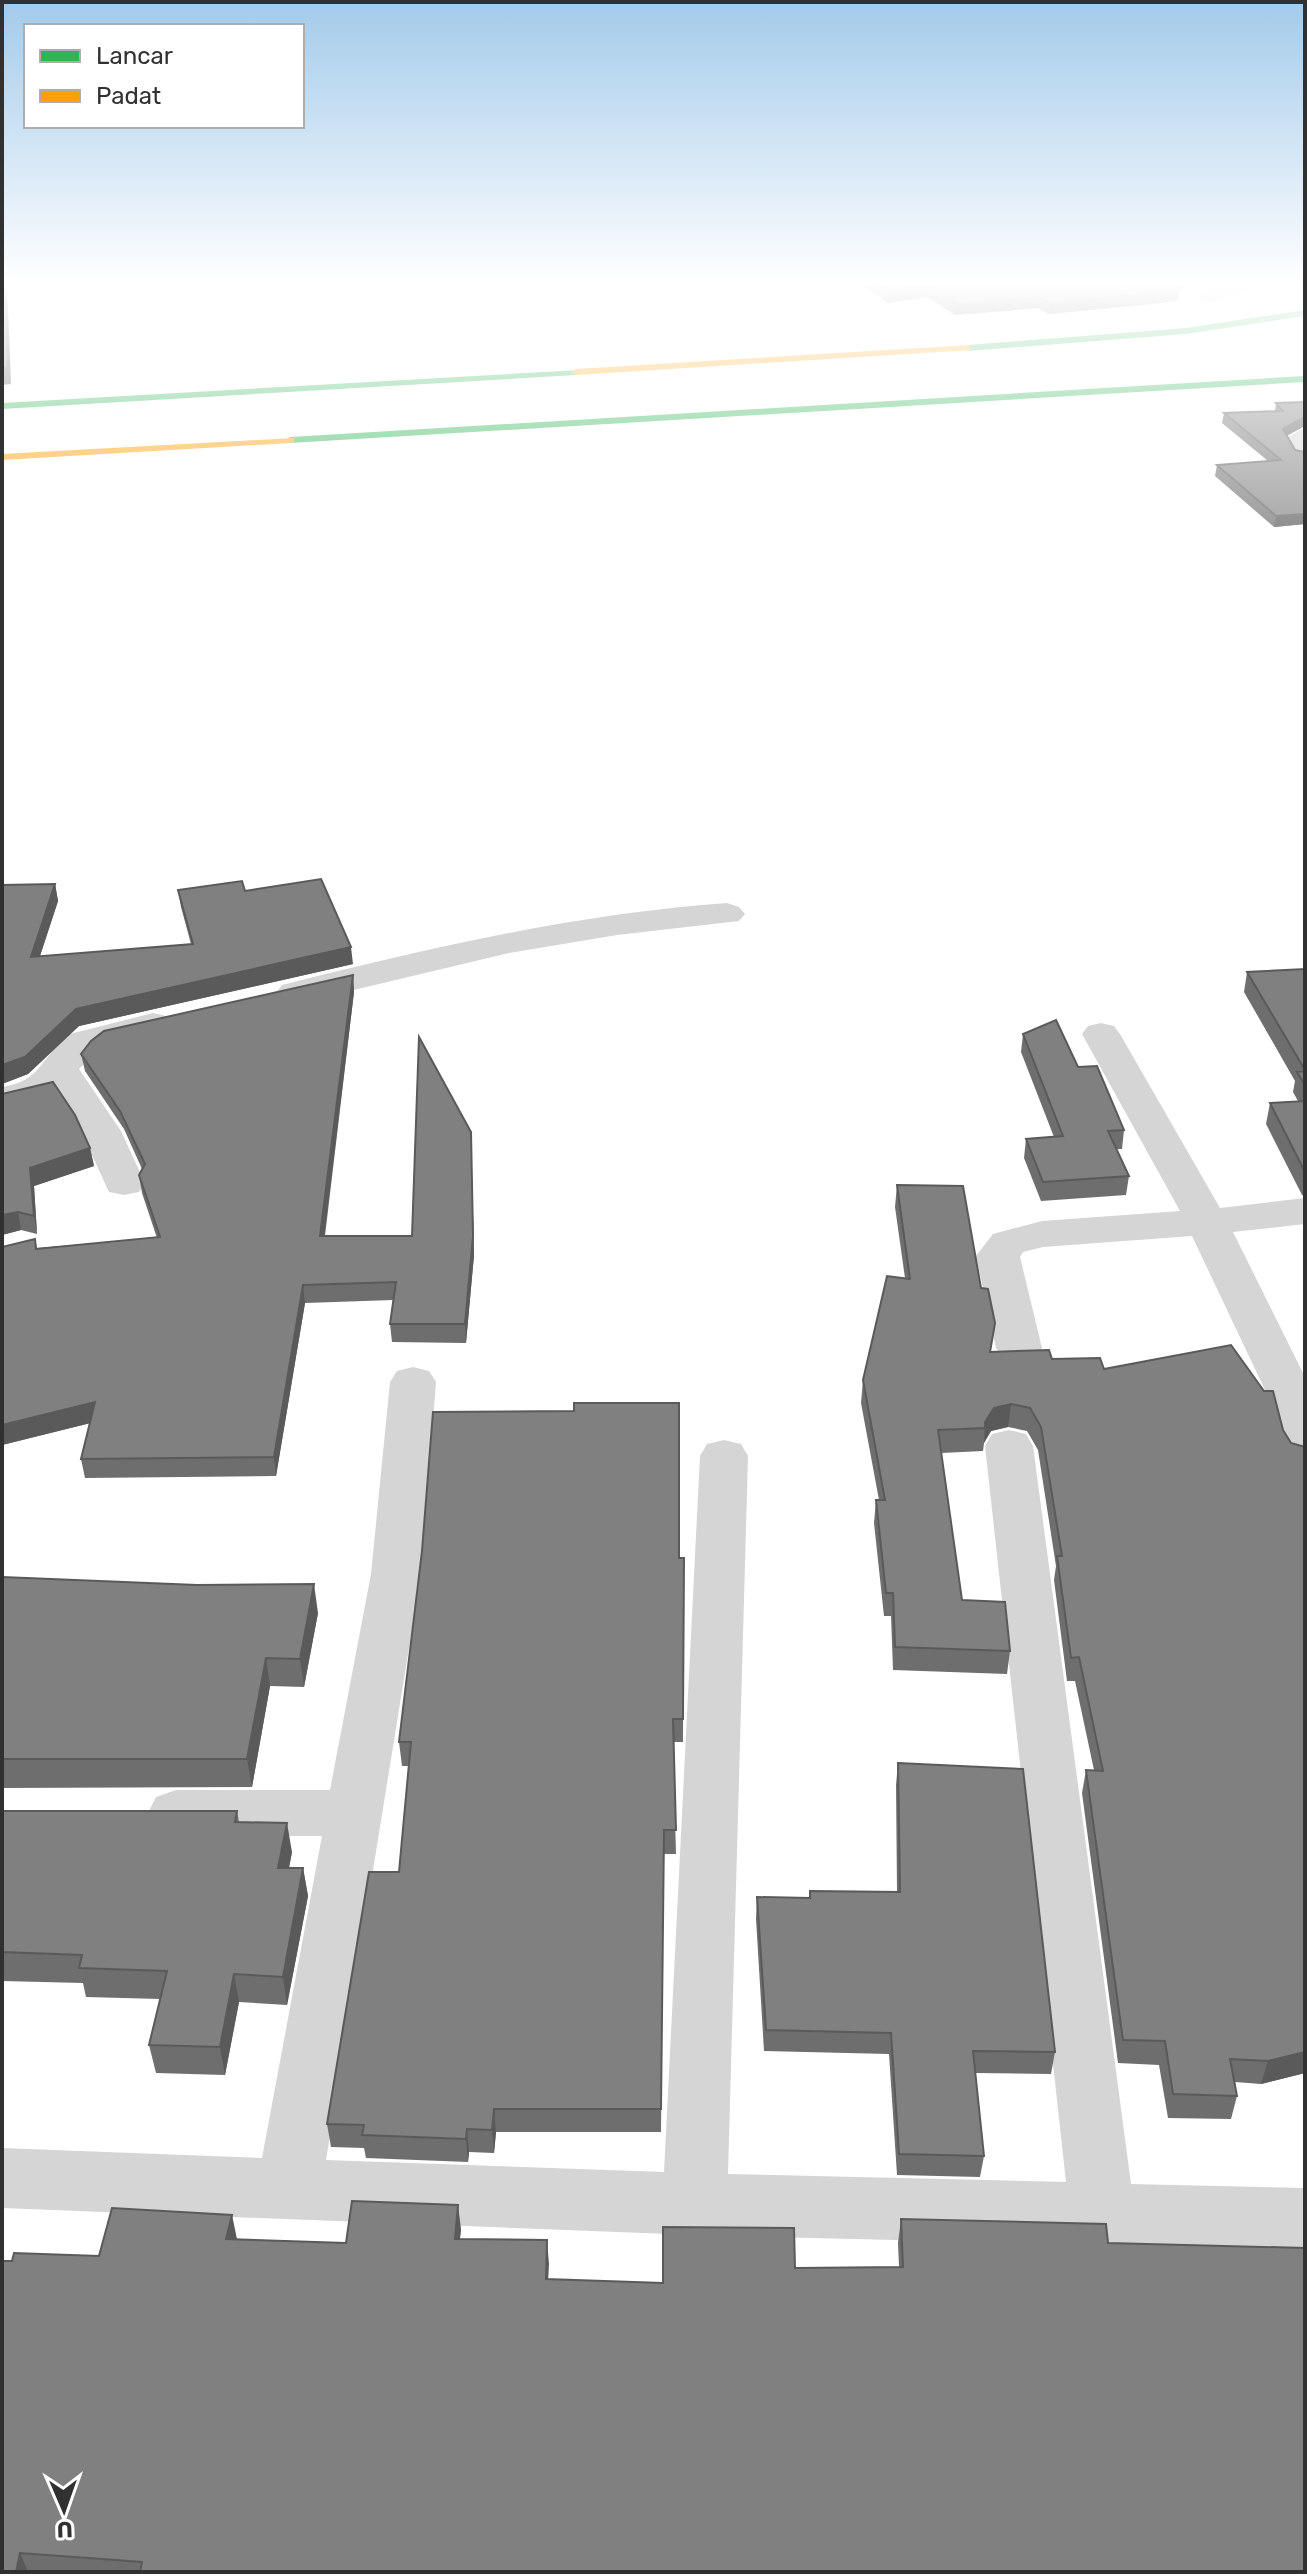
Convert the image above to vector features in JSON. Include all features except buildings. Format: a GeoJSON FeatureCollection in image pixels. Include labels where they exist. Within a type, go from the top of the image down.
{"type":"FeatureCollection","features":[{"type":"Feature","properties":{"kind":"highway"},"geometry":{"type":"LineString","coordinates":[[2,406],[50,403]]}},
{"type":"Feature","properties":{"kind":"highway"},"geometry":{"type":"LineString","coordinates":[[2,457],[902,403]]}},
{"type":"Feature","properties":{"kind":"street"},"geometry":{"type":"LineString","coordinates":[[1305,434],[1296,440],[1305,454]]}},
{"type":"Feature","properties":{"kind":"street"},"geometry":{"type":"LineString","coordinates":[[262,1001],[465,949],[621,921],[727,914]]}},
{"type":"Feature","properties":{"kind":"street"},"geometry":{"type":"LineString","coordinates":[[2,1099],[30,1095],[47,1086],[61,1071],[73,1050],[94,1037],[186,1017]]}},
{"type":"Feature","properties":{"kind":"street"},"geometry":{"type":"LineString","coordinates":[[1101,1034],[1207,1222],[1288,1390],[1305,1452]]}},
{"type":"Feature","properties":{"kind":"street"},"geometry":{"type":"LineString","coordinates":[[61,1071],[101,1131],[124,1183]]}},
{"type":"Feature","properties":{"kind":"street"},"geometry":{"type":"LineString","coordinates":[[1019,1348],[998,1256],[1008,1243],[1042,1234],[1207,1222],[1305,1211]]}},
{"type":"Feature","properties":{"kind":"street"},"geometry":{"type":"LineString","coordinates":[[289,2189],[396,1574],[413,1382]]}},
{"type":"Feature","properties":{"kind":"street"},"geometry":{"type":"LineString","coordinates":[[1009,1446],[1102,2215]]}},
{"type":"Feature","properties":{"kind":"street"},"geometry":{"type":"LineString","coordinates":[[695,2204],[724,1456]]}},
{"type":"Feature","properties":{"kind":"street"},"geometry":{"type":"LineString","coordinates":[[130,1814],[354,1813]]}},
{"type":"Feature","properties":{"kind":"street"},"geometry":{"type":"LineString","coordinates":[[2,2178],[695,2204],[1305,2219]]}},
{"type":"Feature","properties":{"kind":"traffic: fast"},"geometry":{"type":"LineString","coordinates":[[2,406],[51,403]]}},
{"type":"Feature","properties":{"kind":"traffic: fast"},"geometry":{"type":"LineString","coordinates":[[290,440],[904,403]]}},
{"type":"Feature","properties":{"kind":"traffic: slow"},"geometry":{"type":"LineString","coordinates":[[2,457],[290,440]]}}]}
